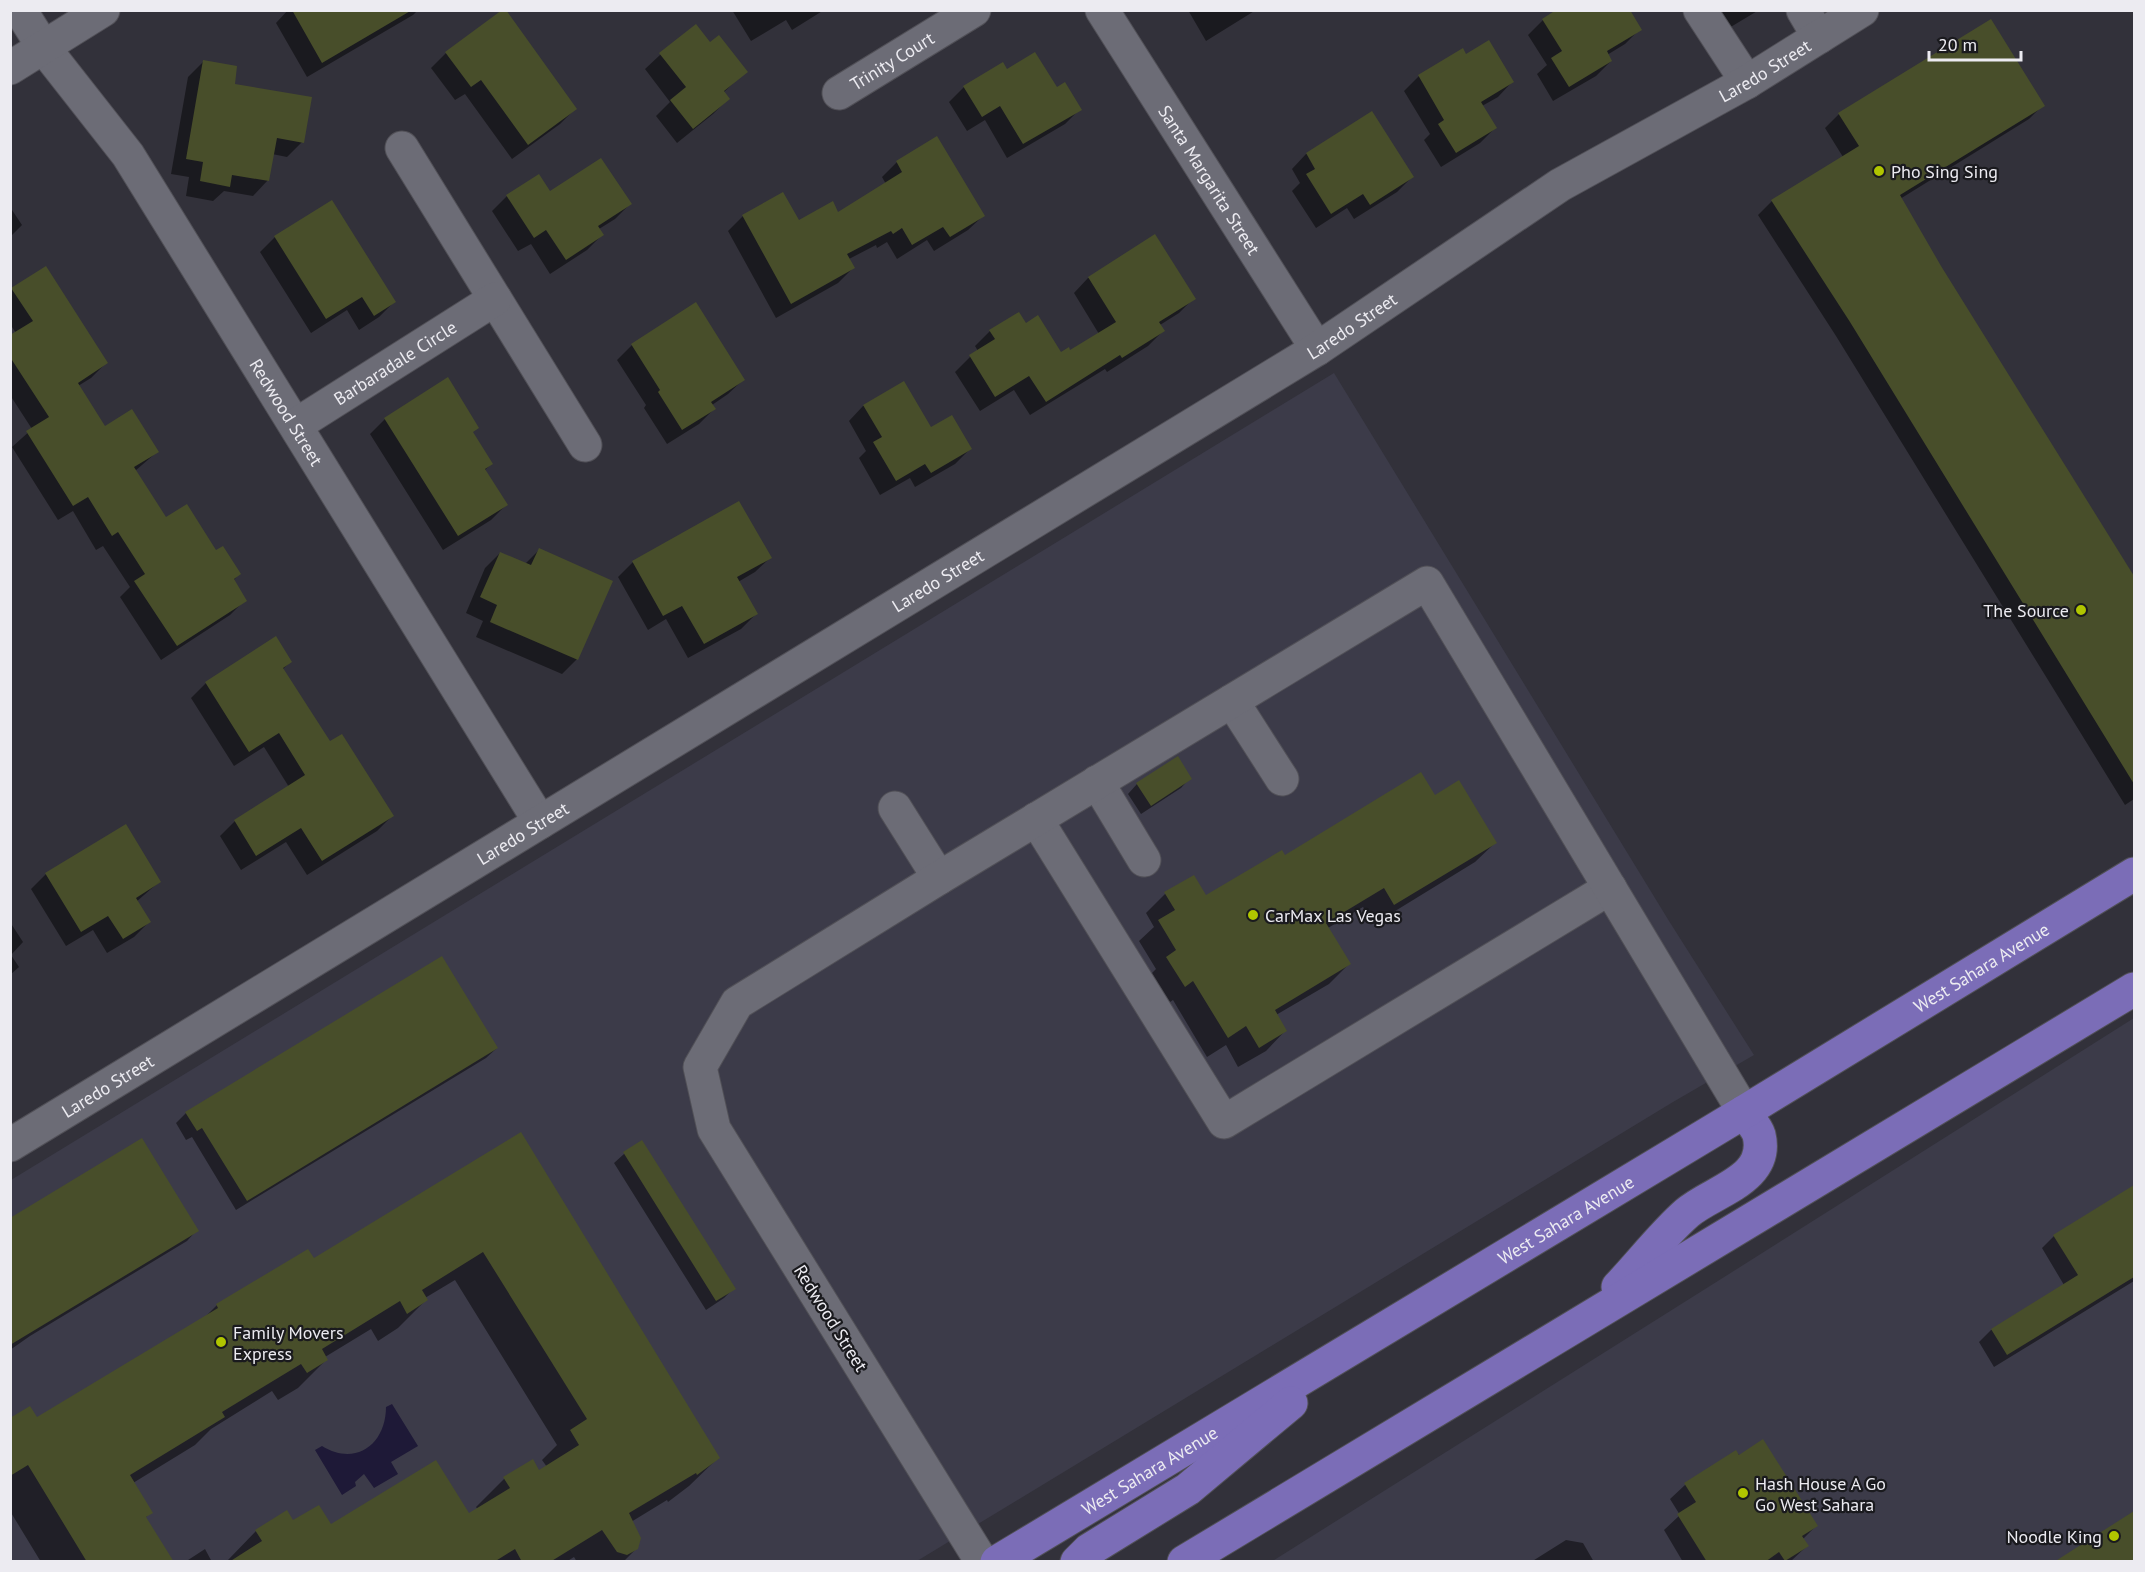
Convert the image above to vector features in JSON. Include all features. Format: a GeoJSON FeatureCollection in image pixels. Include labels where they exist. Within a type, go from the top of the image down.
{"type":"FeatureCollection","features":[{"type":"Feature","properties":{"kind":"main road","name":"West Sahara Avenue"},"geometry":{"type":"LineString","coordinates":[[998,1562],[2134,874]]}},
{"type":"Feature","properties":{"kind":"main road"},"geometry":{"type":"LineString","coordinates":[[1184,1562],[1592,1315],[2133,995]]}},
{"type":"Feature","properties":{"kind":"main road"},"geometry":{"type":"LineString","coordinates":[[1592,1315],[1687,1212],[1747,1175],[1756,1163],[1760,1148],[1759,1134],[1744,1112]]}},
{"type":"Feature","properties":{"kind":"main road"},"geometry":{"type":"LineString","coordinates":[[1077,1562],[1089,1550],[1188,1489],[1368,1338]]}},
{"type":"Feature","properties":{"kind":"street","name":"Redwood Street"},"geometry":{"type":"LineString","coordinates":[[20,10],[44,48],[128,155],[540,822]]}},
{"type":"Feature","properties":{"kind":"street"},"geometry":{"type":"LineString","coordinates":[[10,68],[103,10]]}},
{"type":"Feature","properties":{"kind":"street","name":"Trinity Court"},"geometry":{"type":"LineString","coordinates":[[839,93],[974,10]]}},
{"type":"Feature","properties":{"kind":"street","name":"Santa Margarita Street"},"geometry":{"type":"LineString","coordinates":[[1102,10],[1317,349]]}},
{"type":"Feature","properties":{"kind":"street"},"geometry":{"type":"LineString","coordinates":[[1700,10],[1747,82]]}},
{"type":"Feature","properties":{"kind":"street","name":"Laredo Street"},"geometry":{"type":"LineString","coordinates":[[10,1144],[1317,349],[1560,184],[1747,82],[1811,24],[1862,10]]}},
{"type":"Feature","properties":{"kind":"street"},"geometry":{"type":"LineString","coordinates":[[402,148],[585,445]]}},
{"type":"Feature","properties":{"kind":"street","name":"Barbaradale Circle"},"geometry":{"type":"LineString","coordinates":[[296,425],[495,299]]}},
{"type":"Feature","properties":{"kind":"street"},"geometry":{"type":"LineString","coordinates":[[895,808],[939,878],[1427,583],[1744,1112]]}},
{"type":"Feature","properties":{"kind":"street"},"geometry":{"type":"LineString","coordinates":[[1232,701],[1282,779]]}},
{"type":"Feature","properties":{"kind":"street"},"geometry":{"type":"LineString","coordinates":[[1097,782],[1144,860]]}},
{"type":"Feature","properties":{"kind":"street"},"geometry":{"type":"LineString","coordinates":[[1036,819],[1224,1122],[1610,888]]}},
{"type":"Feature","properties":{"kind":"street","name":"Redwood Street"},"geometry":{"type":"LineString","coordinates":[[939,878],[737,1003],[700,1067],[714,1129],[982,1562]]}},
{"type":"Feature","properties":{"kind":"shaded area"},"geometry":{"type":"Polygon","coordinates":[[[1334,373],[1669,921],[1754,1055],[917,1561],[11,1562],[11,1180],[1334,373]]]}},
{"type":"Feature","properties":{"kind":"shaded area"},"geometry":{"type":"Polygon","coordinates":[[[2134,1018],[2134,1561],[1271,1562],[1729,1274],[2134,1018]]]}},
{"type":"Feature","properties":{"kind":"shaded area"},"geometry":{"type":"Polygon","coordinates":[[[392,1404],[418,1446],[391,1462],[398,1474],[374,1488],[364,1474],[355,1482],[356,1486],[342,1495],[315,1450],[322,1446],[346,1454],[357,1453],[367,1448],[381,1432],[386,1407],[392,1404]]]}},
{"type":"Feature","properties":{"kind":"building"},"geometry":{"type":"Polygon","coordinates":[[[292,10],[412,10],[322,63],[292,10]]]}},
{"type":"Feature","properties":{"kind":"building"},"geometry":{"type":"Polygon","coordinates":[[[502,10],[506,10],[577,109],[528,145],[481,80],[471,87],[445,52],[502,10]]]}},
{"type":"Feature","properties":{"kind":"building"},"geometry":{"type":"Polygon","coordinates":[[[1556,10],[1630,10],[1642,30],[1607,51],[1612,61],[1569,87],[1551,58],[1562,51],[1542,19],[1556,10]]]}},
{"type":"Feature","properties":{"kind":"building"},"geometry":{"type":"Polygon","coordinates":[[[1991,19],[2045,106],[1900,195],[1941,266],[2134,576],[2134,784],[1850,322],[1771,200],[1859,146],[1838,113],[1991,19]]]}},
{"type":"Feature","properties":{"kind":"building"},"geometry":{"type":"Polygon","coordinates":[[[696,24],[710,42],[719,35],[748,72],[724,91],[730,99],[693,129],[670,100],[686,87],[659,53],[696,24]]]}},
{"type":"Feature","properties":{"kind":"building"},"geometry":{"type":"Polygon","coordinates":[[[1489,40],[1514,82],[1481,102],[1497,128],[1456,153],[1438,124],[1444,120],[1418,75],[1463,48],[1466,54],[1489,40]]]}},
{"type":"Feature","properties":{"kind":"building"},"geometry":{"type":"Polygon","coordinates":[[[1035,52],[1057,87],[1065,82],[1082,110],[1023,144],[1000,106],[982,117],[963,86],[1003,62],[1007,69],[1035,52]]]}},
{"type":"Feature","properties":{"kind":"building"},"geometry":{"type":"Polygon","coordinates":[[[203,60],[237,66],[235,84],[312,97],[304,143],[277,138],[269,181],[232,175],[230,187],[200,181],[203,162],[186,159],[203,60]]]}},
{"type":"Feature","properties":{"kind":"building"},"geometry":{"type":"Polygon","coordinates":[[[1372,111],[1414,177],[1370,205],[1363,194],[1331,214],[1306,174],[1315,169],[1306,153],[1372,111]]]}},
{"type":"Feature","properties":{"kind":"building"},"geometry":{"type":"Polygon","coordinates":[[[937,136],[985,216],[950,237],[943,227],[912,245],[902,228],[893,234],[891,231],[847,254],[855,268],[791,304],[742,215],[783,192],[799,220],[833,201],[838,212],[902,172],[896,161],[937,136]]]}},
{"type":"Feature","properties":{"kind":"building"},"geometry":{"type":"Polygon","coordinates":[[[601,158],[632,204],[598,226],[604,235],[566,260],[546,230],[534,238],[506,195],[539,174],[550,191],[601,158]]]}},
{"type":"Feature","properties":{"kind":"building"},"geometry":{"type":"Polygon","coordinates":[[[332,200],[396,302],[374,316],[362,297],[326,319],[274,236],[332,200]]]}},
{"type":"Feature","properties":{"kind":"building"},"geometry":{"type":"Polygon","coordinates":[[[1155,234],[1196,299],[1159,322],[1165,331],[1122,358],[1120,355],[1046,402],[1029,376],[995,397],[969,355],[995,339],[989,330],[1019,312],[1026,323],[1038,315],[1061,352],[1069,347],[1070,350],[1116,322],[1088,277],[1155,234]]]}},
{"type":"Feature","properties":{"kind":"building"},"geometry":{"type":"Polygon","coordinates":[[[46,266],[108,363],[78,383],[105,426],[132,409],[159,452],[134,467],[166,517],[187,504],[216,550],[223,546],[241,574],[234,579],[247,601],[177,646],[134,581],[145,574],[118,532],[112,536],[88,497],[73,506],[26,431],[49,417],[10,357],[10,335],[33,321],[11,288],[46,266]]]}},
{"type":"Feature","properties":{"kind":"building"},"geometry":{"type":"Polygon","coordinates":[[[696,302],[745,380],[711,402],[716,409],[682,430],[631,344],[696,302]]]}},
{"type":"Feature","properties":{"kind":"building"},"geometry":{"type":"Polygon","coordinates":[[[448,377],[479,428],[473,432],[493,464],[485,469],[508,505],[458,536],[384,418],[448,377]]]}},
{"type":"Feature","properties":{"kind":"building"},"geometry":{"type":"Polygon","coordinates":[[[904,381],[931,427],[952,415],[972,449],[931,473],[925,464],[896,481],[873,442],[882,437],[863,405],[904,381]]]}},
{"type":"Feature","properties":{"kind":"building"},"geometry":{"type":"Polygon","coordinates":[[[739,501],[772,558],[737,577],[758,614],[704,644],[682,606],[663,616],[632,561],[739,501]]]}},
{"type":"Feature","properties":{"kind":"building"},"geometry":{"type":"Polygon","coordinates":[[[539,548],[613,581],[578,660],[490,622],[497,605],[480,597],[500,552],[531,565],[539,548]]]}},
{"type":"Feature","properties":{"kind":"building"},"geometry":{"type":"Polygon","coordinates":[[[276,636],[292,662],[283,668],[330,741],[342,734],[394,816],[322,861],[301,828],[256,856],[234,820],[305,775],[279,733],[249,752],[205,682],[276,636]]]}},
{"type":"Feature","properties":{"kind":"building"},"geometry":{"type":"Polygon","coordinates":[[[1178,756],[1192,779],[1151,806],[1136,783],[1178,756]]]}},
{"type":"Feature","properties":{"kind":"building","name":"CarMax Las Vegas"},"geometry":{"type":"Polygon","coordinates":[[[1421,772],[1435,795],[1459,780],[1497,843],[1394,905],[1384,888],[1326,923],[1351,964],[1275,1010],[1287,1031],[1259,1048],[1246,1026],[1228,1038],[1193,981],[1185,987],[1166,957],[1176,950],[1158,920],[1175,910],[1164,892],[1194,875],[1206,895],[1282,850],[1285,855],[1421,772]]]}},
{"type":"Feature","properties":{"kind":"building"},"geometry":{"type":"Polygon","coordinates":[[[126,824],[161,882],[136,898],[151,922],[123,939],[108,916],[81,932],[45,873],[126,824]]]}},
{"type":"Feature","properties":{"kind":"building"},"geometry":{"type":"Polygon","coordinates":[[[442,956],[498,1048],[247,1201],[202,1128],[197,1131],[185,1112],[442,956]]]}},
{"type":"Feature","properties":{"kind":"building","name":"Family Movers Express"},"geometry":{"type":"Polygon","coordinates":[[[521,1132],[720,1458],[697,1475],[696,1473],[629,1513],[641,1538],[638,1549],[627,1555],[617,1552],[602,1530],[550,1562],[522,1562],[515,1549],[494,1562],[229,1562],[262,1541],[255,1530],[287,1510],[293,1520],[319,1505],[331,1524],[436,1460],[469,1513],[510,1488],[503,1477],[533,1459],[539,1470],[579,1445],[570,1430],[587,1419],[483,1252],[422,1290],[428,1300],[407,1314],[400,1301],[322,1349],[328,1360],[307,1373],[301,1364],[222,1412],[225,1417],[130,1475],[153,1513],[146,1517],[174,1562],[87,1562],[28,1465],[10,1476],[10,1418],[30,1406],[37,1417],[218,1308],[216,1304],[308,1249],[314,1258],[521,1132]]]}},
{"type":"Feature","properties":{"kind":"building"},"geometry":{"type":"Polygon","coordinates":[[[142,1138],[199,1231],[10,1345],[10,1218],[142,1138]]]}},
{"type":"Feature","properties":{"kind":"building"},"geometry":{"type":"Polygon","coordinates":[[[642,1140],[736,1289],[716,1301],[623,1152],[642,1140]]]}},
{"type":"Feature","properties":{"kind":"building"},"geometry":{"type":"Polygon","coordinates":[[[2134,1185],[2134,1277],[2007,1355],[1991,1329],[2078,1275],[2053,1235],[2134,1185]]]}},
{"type":"Feature","properties":{"kind":"building","name":"Hash House A Go Go West Sahara"},"geometry":{"type":"Polygon","coordinates":[[[1763,1439],[1818,1526],[1802,1536],[1809,1546],[1785,1561],[1779,1552],[1765,1562],[1707,1562],[1677,1514],[1696,1502],[1684,1483],[1736,1450],[1739,1455],[1763,1439]]]}},
{"type":"Feature","properties":{"kind":"building","name":"Noodle King"},"geometry":{"type":"Polygon","coordinates":[[[2134,1511],[2134,1562],[2054,1562],[2134,1511]]]}},
{"type":"Feature","properties":{"kind":"place","name":"Pho Sing Sing"},"geometry":{"type":"Point","coordinates":[1879,171]}},
{"type":"Feature","properties":{"kind":"place","name":"The Source"},"geometry":{"type":"Point","coordinates":[2081,610]}},
{"type":"Feature","properties":{"kind":"place","name":"CarMax Las Vegas"},"geometry":{"type":"Point","coordinates":[1253,915]}},
{"type":"Feature","properties":{"kind":"place","name":"Family Movers Express"},"geometry":{"type":"Point","coordinates":[221,1342]}},
{"type":"Feature","properties":{"kind":"place","name":"Hash House A Go Go West Sahara"},"geometry":{"type":"Point","coordinates":[1743,1493]}},
{"type":"Feature","properties":{"kind":"place","name":"Noodle King"},"geometry":{"type":"Point","coordinates":[2114,1536]}}]}
